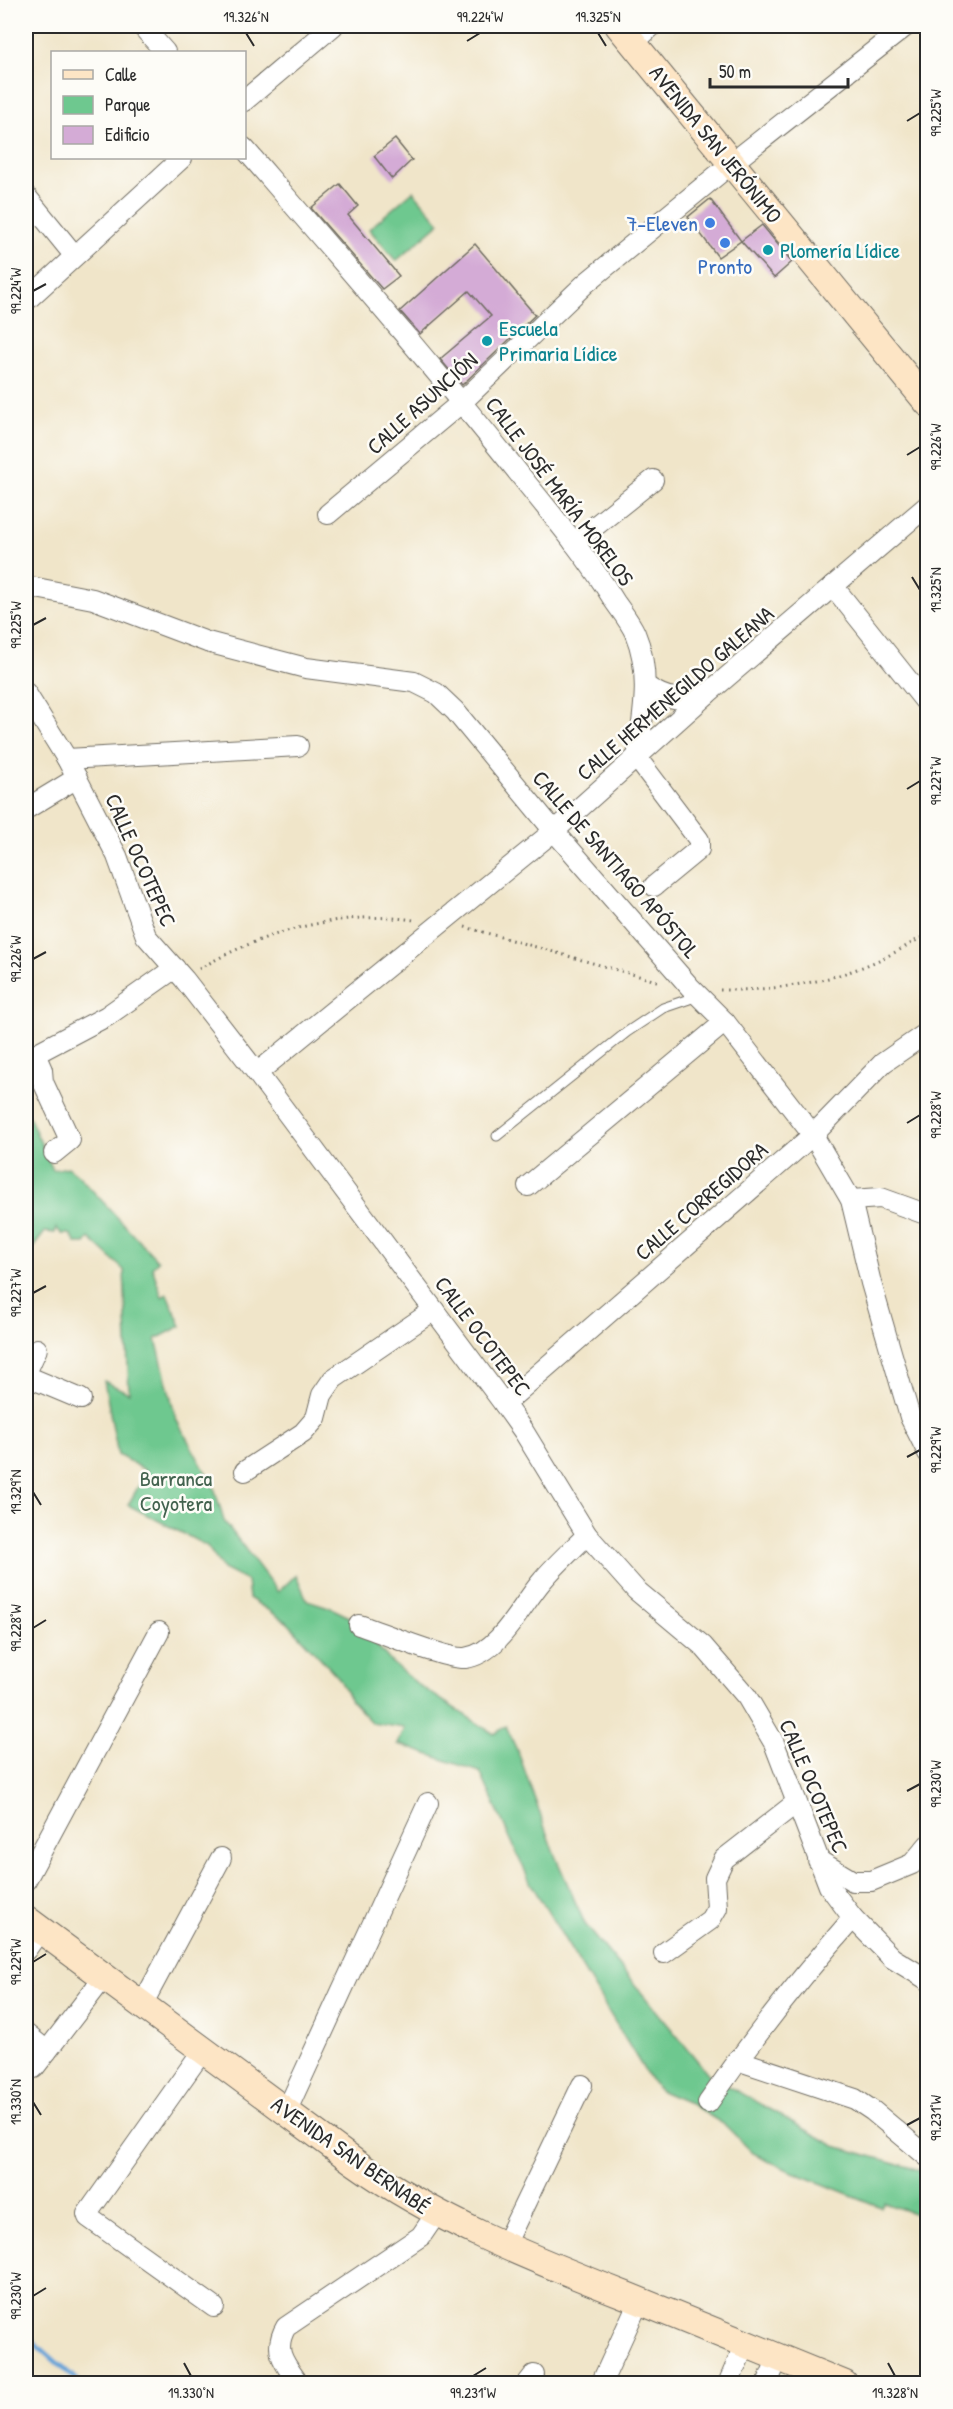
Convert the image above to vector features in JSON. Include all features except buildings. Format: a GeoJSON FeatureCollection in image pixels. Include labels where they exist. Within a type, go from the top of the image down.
{"type":"FeatureCollection","features":[{"type":"Feature","properties":{"kind":"main road","name":"AVENIDA SAN JERÓNIMO"},"geometry":{"type":"LineString","coordinates":[[634,31],[732,163],[927,403]]}},
{"type":"Feature","properties":{"kind":"main road","name":"AVENIDA SAN BERNABÉ"},"geometry":{"type":"LineString","coordinates":[[30,1933],[104,1977],[380,2180],[436,2214],[505,2246],[844,2384]]}},
{"type":"Feature","properties":{"kind":"street"},"geometry":{"type":"LineString","coordinates":[[142,26],[164,51]]}},
{"type":"Feature","properties":{"kind":"street"},"geometry":{"type":"LineString","coordinates":[[246,99],[333,26]]}},
{"type":"Feature","properties":{"kind":"street","name":"CALLE ASUNCIÓN"},"geometry":{"type":"LineString","coordinates":[[328,514],[462,402],[586,283],[732,163],[906,26]]}},
{"type":"Feature","properties":{"kind":"street","name":"CALLE JOSÉ MARÍA MORELOS"},"geometry":{"type":"LineString","coordinates":[[246,150],[462,402],[574,543],[634,632],[642,655],[646,686],[637,758]]}},
{"type":"Feature","properties":{"kind":"street"},"geometry":{"type":"LineString","coordinates":[[26,301],[181,159]]}},
{"type":"Feature","properties":{"kind":"street"},"geometry":{"type":"LineString","coordinates":[[26,196],[74,255]]}},
{"type":"Feature","properties":{"kind":"street"},"geometry":{"type":"LineString","coordinates":[[574,543],[653,480]]}},
{"type":"Feature","properties":{"kind":"street","name":"CALLE HERMENEGILDO GALEANA"},"geometry":{"type":"LineString","coordinates":[[257,1073],[555,831],[707,694],[927,505]]}},
{"type":"Feature","properties":{"kind":"street","name":"CALLE DE SANTIAGO APÓSTOL"},"geometry":{"type":"LineString","coordinates":[[26,586],[93,599],[207,642],[306,669],[414,682],[436,693],[455,711],[555,831],[725,1022],[813,1135],[851,1200],[871,1284],[910,1418],[927,1453]]}},
{"type":"Feature","properties":{"kind":"street"},"geometry":{"type":"LineString","coordinates":[[833,586],[924,700]]}},
{"type":"Feature","properties":{"kind":"street"},"geometry":{"type":"LineString","coordinates":[[646,686],[662,697],[684,699],[707,694]]}},
{"type":"Feature","properties":{"kind":"street","name":"CALLE OCOTEPEC"},"geometry":{"type":"LineString","coordinates":[[26,693],[67,759],[117,856],[146,936],[184,970],[257,1073],[504,1404],[524,1432],[587,1535],[636,1590],[703,1646],[747,1697],[774,1743],[829,1886],[853,1918],[892,1958],[927,1980]]}},
{"type":"Feature","properties":{"kind":"street"},"geometry":{"type":"LineString","coordinates":[[67,759],[298,747]]}},
{"type":"Feature","properties":{"kind":"street"},"geometry":{"type":"LineString","coordinates":[[637,758],[699,840],[700,845],[699,849],[654,886]]}},
{"type":"Feature","properties":{"kind":"street"},"geometry":{"type":"LineString","coordinates":[[26,809],[77,778]]}},
{"type":"Feature","properties":{"kind":"street"},"geometry":{"type":"LineString","coordinates":[[54,1153],[70,1140],[43,1082],[42,1070],[30,1054],[108,1016],[184,970]]}},
{"type":"Feature","properties":{"kind":"street"},"geometry":{"type":"LineString","coordinates":[[528,1186],[725,1022]]}},
{"type":"Feature","properties":{"kind":"street","name":"CALLE CORREGIDORA"},"geometry":{"type":"LineString","coordinates":[[504,1404],[813,1135],[883,1063],[927,1032]]}},
{"type":"Feature","properties":{"kind":"street"},"geometry":{"type":"LineString","coordinates":[[851,1200],[881,1198],[927,1215]]}},
{"type":"Feature","properties":{"kind":"street"},"geometry":{"type":"LineString","coordinates":[[245,1471],[303,1434],[316,1418],[322,1395],[333,1379],[434,1310]]}},
{"type":"Feature","properties":{"kind":"street"},"geometry":{"type":"LineString","coordinates":[[37,1349],[26,1375],[81,1399]]}},
{"type":"Feature","properties":{"kind":"street"},"geometry":{"type":"LineString","coordinates":[[359,1626],[446,1656],[465,1658],[479,1653],[501,1636],[542,1581],[587,1535]]}},
{"type":"Feature","properties":{"kind":"street"},"geometry":{"type":"LineString","coordinates":[[26,1880],[159,1632]]}},
{"type":"Feature","properties":{"kind":"street"},"geometry":{"type":"LineString","coordinates":[[286,2112],[428,1803]]}},
{"type":"Feature","properties":{"kind":"street"},"geometry":{"type":"LineString","coordinates":[[664,1953],[710,1920],[717,1908],[715,1878],[724,1858],[796,1803]]}},
{"type":"Feature","properties":{"kind":"street"},"geometry":{"type":"LineString","coordinates":[[818,1860],[853,1881],[871,1881],[920,1868],[927,1845]]}},
{"type":"Feature","properties":{"kind":"street"},"geometry":{"type":"LineString","coordinates":[[142,2005],[221,1858]]}},
{"type":"Feature","properties":{"kind":"street"},"geometry":{"type":"LineString","coordinates":[[708,2103],[737,2060],[801,1976],[853,1918]]}},
{"type":"Feature","properties":{"kind":"street"},"geometry":{"type":"LineString","coordinates":[[34,2068],[104,1977]]}},
{"type":"Feature","properties":{"kind":"street"},"geometry":{"type":"LineString","coordinates":[[26,2034],[47,2051]]}},
{"type":"Feature","properties":{"kind":"street"},"geometry":{"type":"LineString","coordinates":[[203,2050],[87,2211],[88,2217],[214,2307]]}},
{"type":"Feature","properties":{"kind":"street"},"geometry":{"type":"LineString","coordinates":[[737,2060],[855,2099],[873,2111],[927,2157]]}},
{"type":"Feature","properties":{"kind":"street"},"geometry":{"type":"LineString","coordinates":[[505,2246],[582,2085]]}},
{"type":"Feature","properties":{"kind":"street"},"geometry":{"type":"LineString","coordinates":[[299,2384],[281,2358],[279,2338],[285,2327],[421,2236],[436,2214]]}},
{"type":"Feature","properties":{"kind":"street"},"geometry":{"type":"LineString","coordinates":[[601,2384],[639,2301]]}},
{"type":"Feature","properties":{"kind":"street"},"geometry":{"type":"LineString","coordinates":[[728,2384],[745,2344]]}},
{"type":"Feature","properties":{"kind":"street"},"geometry":{"type":"LineString","coordinates":[[767,2384],[778,2357]]}},
{"type":"Feature","properties":{"kind":"lane"},"geometry":{"type":"LineString","coordinates":[[497,1136],[627,1032],[663,1008],[699,995]]}},
{"type":"Feature","properties":{"kind":"path"},"geometry":{"type":"LineString","coordinates":[[184,970],[296,928],[358,919],[396,918],[419,921]]}},
{"type":"Feature","properties":{"kind":"path"},"geometry":{"type":"LineString","coordinates":[[462,927],[669,984]]}},
{"type":"Feature","properties":{"kind":"path"},"geometry":{"type":"LineString","coordinates":[[719,990],[785,988],[818,982],[872,964],[927,933]]}},
{"type":"Feature","properties":{"kind":"green space"},"geometry":{"type":"Polygon","coordinates":[[[413,191],[440,223],[396,261],[369,229],[413,191]]]}},
{"type":"Feature","properties":{"kind":"green space","name":"Barranca Coyotera"},"geometry":{"type":"Polygon","coordinates":[[[26,1110],[53,1170],[68,1167],[78,1175],[158,1261],[152,1267],[162,1297],[167,1294],[181,1326],[156,1339],[176,1419],[214,1487],[224,1521],[278,1592],[296,1575],[307,1600],[329,1607],[368,1626],[376,1644],[391,1662],[420,1686],[494,1734],[506,1726],[520,1757],[553,1851],[585,1924],[710,2076],[835,2146],[927,2172],[927,2221],[925,2217],[884,2203],[881,2207],[788,2170],[753,2153],[725,2125],[689,2103],[661,2091],[652,2083],[531,1884],[480,1772],[398,1744],[405,1728],[372,1723],[351,1701],[339,1678],[287,1622],[249,1598],[247,1581],[223,1569],[207,1546],[128,1505],[147,1471],[118,1455],[104,1381],[129,1393],[124,1270],[89,1238],[85,1243],[76,1243],[70,1234],[62,1234],[56,1228],[55,1233],[45,1232],[28,1254],[26,1252],[26,1110]]]}},
{"type":"Feature","properties":{"kind":"waterway"},"geometry":{"type":"LineString","coordinates":[[26,2335],[81,2384]]}},
{"type":"Feature","properties":{"kind":"place","name":"7-Eleven"},"geometry":{"type":"Point","coordinates":[710,223]}},
{"type":"Feature","properties":{"kind":"place","name":"Pronto"},"geometry":{"type":"Point","coordinates":[725,243]}},
{"type":"Feature","properties":{"kind":"place","name":"Plomería Lídice"},"geometry":{"type":"Point","coordinates":[768,250]}},
{"type":"Feature","properties":{"kind":"place","name":"Escuela Primaria Lídice"},"geometry":{"type":"Point","coordinates":[487,341]}}]}
